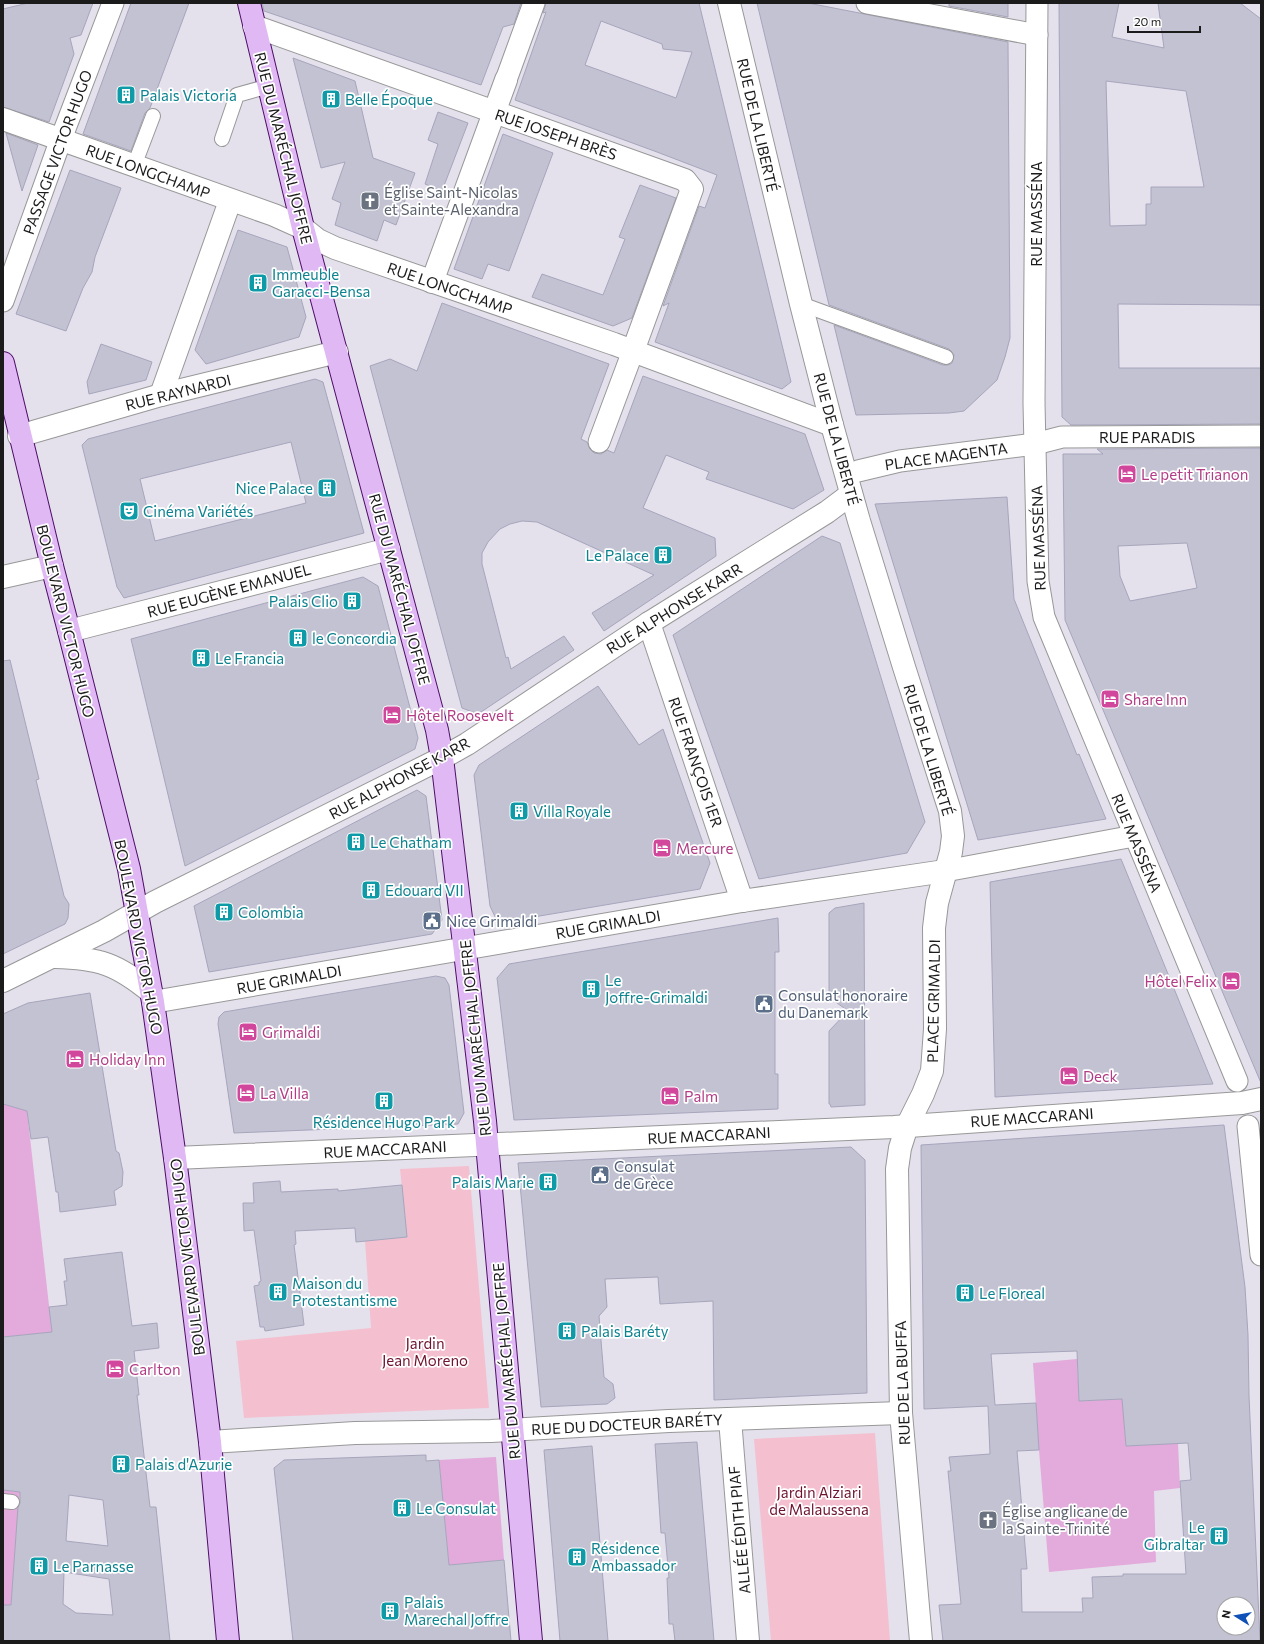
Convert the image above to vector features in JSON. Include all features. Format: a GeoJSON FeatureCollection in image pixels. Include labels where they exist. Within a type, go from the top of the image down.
{"type":"FeatureCollection","features":[{"type":"Feature","properties":{"kind":"main road","name":"RUE DU MARÉCHAL JOFFRE"},"geometry":{"type":"LineString","coordinates":[[249,3],[303,228],[437,730],[442,758],[487,1145],[531,1641]]}},
{"type":"Feature","properties":{"kind":"main road","name":"BOULEVARD VICTOR HUGO"},"geometry":{"type":"LineString","coordinates":[[3,363],[128,869],[152,997],[175,1158],[210,1442],[228,1641]]}},
{"type":"Feature","properties":{"kind":"street","name":"PASSAGE VICTOR HUGO"},"geometry":{"type":"LineString","coordinates":[[3,301],[61,140],[113,3]]}},
{"type":"Feature","properties":{"kind":"street"},"geometry":{"type":"LineString","coordinates":[[432,282],[534,3]]}},
{"type":"Feature","properties":{"kind":"street","name":"RUE DE LA LIBERTÉ"},"geometry":{"type":"LineString","coordinates":[[729,3],[801,304],[832,425],[851,494],[950,811],[953,836],[945,871]]}},
{"type":"Feature","properties":{"kind":"street"},"geometry":{"type":"LineString","coordinates":[[867,3],[1037,35]]}},
{"type":"Feature","properties":{"kind":"street","name":"RUE MASSÉNA"},"geometry":{"type":"LineString","coordinates":[[1037,3],[1035,444],[1038,582],[1044,617],[1237,1081]]}},
{"type":"Feature","properties":{"kind":"street","name":"RUE JOSEPH BRÈS"},"geometry":{"type":"LineString","coordinates":[[254,26],[685,180],[692,189],[633,351]]}},
{"type":"Feature","properties":{"kind":"street","name":"RUE LONGCHAMP"},"geometry":{"type":"LineString","coordinates":[[3,119],[230,201],[274,215],[303,228],[318,240],[335,248],[633,351],[832,425]]}},
{"type":"Feature","properties":{"kind":"street"},"geometry":{"type":"LineString","coordinates":[[161,395],[230,201]]}},
{"type":"Feature","properties":{"kind":"street"},"geometry":{"type":"LineString","coordinates":[[599,442],[633,351]]}},
{"type":"Feature","properties":{"kind":"street","name":"RUE RAYNARDI"},"geometry":{"type":"LineString","coordinates":[[20,436],[161,395],[337,352]]}},
{"type":"Feature","properties":{"kind":"street","name":"RUE PARADIS"},"geometry":{"type":"LineString","coordinates":[[1035,444],[1062,437],[1261,436]]}},
{"type":"Feature","properties":{"kind":"street","name":"PLACE MAGENTA"},"geometry":{"type":"LineString","coordinates":[[858,471],[900,461],[1035,444]]}},
{"type":"Feature","properties":{"kind":"street","name":"RUE ALPHONSE KARR"},"geometry":{"type":"LineString","coordinates":[[3,981],[442,758],[480,736],[649,622],[827,512],[851,494]]}},
{"type":"Feature","properties":{"kind":"street","name":"RUE EUGÈNE EMANUEL"},"geometry":{"type":"LineString","coordinates":[[69,631],[389,549]]}},
{"type":"Feature","properties":{"kind":"street"},"geometry":{"type":"LineString","coordinates":[[3,578],[52,566]]}},
{"type":"Feature","properties":{"kind":"street","name":"RUE FRANÇOIS 1ER"},"geometry":{"type":"LineString","coordinates":[[649,622],[742,901]]}},
{"type":"Feature","properties":{"kind":"street"},"geometry":{"type":"LineString","coordinates":[[945,871],[1134,836]]}},
{"type":"Feature","properties":{"kind":"street","name":"RUE GRIMALDI"},"geometry":{"type":"LineString","coordinates":[[152,997],[465,948],[742,901],[945,871]]}},
{"type":"Feature","properties":{"kind":"street","name":"PLACE GRIMALDI"},"geometry":{"type":"LineString","coordinates":[[907,1126],[923,1094],[932,1070],[935,1030],[934,928],[937,903],[945,871]]}},
{"type":"Feature","properties":{"kind":"street","name":"RUE ALPHONSE KARR"},"geometry":{"type":"LineString","coordinates":[[52,957],[82,958],[99,961],[117,968],[133,977],[152,997]]}},
{"type":"Feature","properties":{"kind":"street","name":"RUE MACCARANI"},"geometry":{"type":"LineString","coordinates":[[175,1158],[907,1126],[1252,1101]]}},
{"type":"Feature","properties":{"kind":"street","name":"RUE DE LA BUFFA"},"geometry":{"type":"LineString","coordinates":[[907,1126],[900,1148],[897,1169],[900,1413],[921,1641]]}},
{"type":"Feature","properties":{"kind":"street"},"geometry":{"type":"LineString","coordinates":[[1248,1126],[1261,1255]]}},
{"type":"Feature","properties":{"kind":"street","name":"RUE DU DOCTEUR BARÉTY"},"geometry":{"type":"LineString","coordinates":[[210,1442],[354,1433],[512,1430],[730,1419],[900,1413]]}},
{"type":"Feature","properties":{"kind":"street","name":"ALLÉE ÉDITH PIAF"},"geometry":{"type":"LineString","coordinates":[[730,1419],[748,1641]]}},
{"type":"Feature","properties":{"kind":"lane"},"geometry":{"type":"LineString","coordinates":[[222,139],[237,95],[269,86]]}},
{"type":"Feature","properties":{"kind":"lane"},"geometry":{"type":"LineString","coordinates":[[134,166],[153,116]]}},
{"type":"Feature","properties":{"kind":"lane"},"geometry":{"type":"LineString","coordinates":[[801,304],[946,357]]}},
{"type":"Feature","properties":{"kind":"shaded area"},"geometry":{"type":"Polygon","coordinates":[[[3,1104],[27,1111],[52,1332],[3,1337],[3,1104]]]}},
{"type":"Feature","properties":{"kind":"shaded area"},"geometry":{"type":"Polygon","coordinates":[[[1077,1359],[1079,1401],[1141,1398],[1155,1421],[1124,1423],[1126,1446],[1178,1443],[1180,1488],[1154,1491],[1156,1562],[1049,1572],[1033,1363],[1077,1359]]]}},
{"type":"Feature","properties":{"kind":"shaded area"},"geometry":{"type":"Polygon","coordinates":[[[496,1457],[504,1560],[449,1565],[439,1460],[496,1457]]]}},
{"type":"Feature","properties":{"kind":"shaded area"},"geometry":{"type":"Polygon","coordinates":[[[3,1490],[20,1492],[11,1605],[3,1605],[3,1490]]]}},
{"type":"Feature","properties":{"kind":"green space","name":"Jardin Jean Moreno"},"geometry":{"type":"Polygon","coordinates":[[[469,1166],[489,1408],[244,1418],[236,1341],[371,1328],[365,1241],[407,1237],[400,1169],[469,1166]]]}},
{"type":"Feature","properties":{"kind":"green space","name":"Jardin Alziari de Malaussena"},"geometry":{"type":"Polygon","coordinates":[[[875,1433],[890,1641],[771,1641],[754,1439],[875,1433]]]}},
{"type":"Feature","properties":{"kind":"building"},"geometry":{"type":"Polygon","coordinates":[[[28,3],[93,3],[81,35],[70,38],[74,54],[49,122],[3,107],[3,9],[28,3]]]}},
{"type":"Feature","properties":{"kind":"building","name":"Palais Victoria"},"geometry":{"type":"Polygon","coordinates":[[[131,3],[189,3],[150,108],[145,113],[131,151],[83,134],[131,3]]]}},
{"type":"Feature","properties":{"kind":"building"},"geometry":{"type":"Polygon","coordinates":[[[262,3],[521,3],[514,24],[503,27],[481,85],[264,11],[262,3]]]}},
{"type":"Feature","properties":{"kind":"building"},"geometry":{"type":"Polygon","coordinates":[[[546,3],[699,3],[791,382],[782,389],[655,342],[669,303],[663,306],[699,206],[705,208],[717,175],[515,100],[546,12],[543,13],[546,3]],[[601,21],[585,65],[676,98],[692,52],[663,49],[662,44],[601,21]]]}},
{"type":"Feature","properties":{"kind":"building"},"geometry":{"type":"Polygon","coordinates":[[[757,3],[808,3],[1008,42],[1010,338],[997,380],[964,411],[949,413],[856,415],[834,325],[943,365],[952,363],[954,355],[949,349],[829,305],[757,3]]]}},
{"type":"Feature","properties":{"kind":"building"},"geometry":{"type":"Polygon","coordinates":[[[949,3],[1008,3],[1008,17],[949,6],[949,3]]]}},
{"type":"Feature","properties":{"kind":"building"},"geometry":{"type":"Polygon","coordinates":[[[1059,3],[1119,3],[1112,37],[1164,48],[1158,3],[1240,3],[1261,19],[1261,305],[1118,304],[1119,368],[1261,368],[1261,424],[1071,425],[1062,417],[1059,3]],[[1106,81],[1110,226],[1146,225],[1146,204],[1151,204],[1151,187],[1204,187],[1186,91],[1106,81]]]}},
{"type":"Feature","properties":{"kind":"building"},"geometry":{"type":"Polygon","coordinates":[[[293,58],[355,81],[373,158],[415,173],[396,225],[384,220],[377,241],[335,225],[341,203],[332,199],[345,162],[321,168],[293,58]]]}},
{"type":"Feature","properties":{"kind":"building"},"geometry":{"type":"Polygon","coordinates":[[[438,112],[468,123],[442,191],[425,184],[438,144],[428,140],[438,112]]]}},
{"type":"Feature","properties":{"kind":"building"},"geometry":{"type":"Polygon","coordinates":[[[6,133],[38,145],[22,191],[6,133]]]}},
{"type":"Feature","properties":{"kind":"building"},"geometry":{"type":"Polygon","coordinates":[[[503,134],[553,153],[509,271],[488,264],[482,279],[454,269],[503,134]]]}},
{"type":"Feature","properties":{"kind":"building"},"geometry":{"type":"Polygon","coordinates":[[[70,170],[121,188],[95,257],[92,272],[83,288],[66,331],[16,314],[70,170]]]}},
{"type":"Feature","properties":{"kind":"building"},"geometry":{"type":"Polygon","coordinates":[[[640,185],[676,198],[632,318],[613,326],[532,297],[542,274],[603,295],[625,239],[619,237],[640,185]]]}},
{"type":"Feature","properties":{"kind":"building"},"geometry":{"type":"Polygon","coordinates":[[[238,230],[287,247],[306,317],[299,337],[206,364],[195,350],[238,230]]]}},
{"type":"Feature","properties":{"kind":"building"},"geometry":{"type":"Polygon","coordinates":[[[442,303],[609,364],[581,439],[587,442],[590,449],[594,453],[601,454],[607,450],[614,453],[643,376],[805,434],[824,490],[793,509],[706,479],[709,472],[666,455],[643,508],[715,538],[716,556],[604,631],[592,613],[654,575],[537,522],[522,521],[510,524],[500,529],[488,542],[482,553],[482,564],[506,658],[508,657],[511,669],[564,636],[574,650],[478,714],[462,708],[370,366],[390,359],[417,371],[442,303]]]}},
{"type":"Feature","properties":{"kind":"building"},"geometry":{"type":"Polygon","coordinates":[[[101,344],[152,362],[146,380],[89,394],[87,382],[101,344]]]}},
{"type":"Feature","properties":{"kind":"building","name":"Nice Palace"},"geometry":{"type":"Polygon","coordinates":[[[315,379],[323,382],[364,533],[124,598],[117,587],[82,445],[88,439],[315,379]],[[291,442],[140,479],[155,541],[306,503],[291,442]]]}},
{"type":"Feature","properties":{"kind":"building"},"geometry":{"type":"Polygon","coordinates":[[[1261,448],[1261,1083],[1065,620],[1063,454],[1103,454],[1097,449],[1261,448]],[[1187,543],[1118,546],[1120,576],[1130,601],[1197,588],[1187,543]]]}},
{"type":"Feature","properties":{"kind":"building"},"geometry":{"type":"Polygon","coordinates":[[[1007,497],[1014,599],[1077,755],[1079,754],[1106,819],[978,840],[875,504],[1007,497]]]}},
{"type":"Feature","properties":{"kind":"building"},"geometry":{"type":"Polygon","coordinates":[[[822,536],[840,543],[925,822],[907,853],[759,879],[673,635],[822,536]]]}},
{"type":"Feature","properties":{"kind":"building"},"geometry":{"type":"Polygon","coordinates":[[[363,577],[378,586],[418,738],[415,749],[185,866],[131,639],[363,577]]]}},
{"type":"Feature","properties":{"kind":"building"},"geometry":{"type":"Polygon","coordinates":[[[10,660],[39,779],[36,780],[64,896],[69,904],[68,918],[65,924],[3,954],[3,661],[10,660]]]}},
{"type":"Feature","properties":{"kind":"building"},"geometry":{"type":"Polygon","coordinates":[[[598,686],[639,745],[663,729],[710,863],[700,889],[498,923],[490,906],[474,775],[479,765],[598,686]]]}},
{"type":"Feature","properties":{"kind":"building"},"geometry":{"type":"Polygon","coordinates":[[[417,790],[426,796],[442,920],[432,934],[209,972],[194,906],[417,790]]]}},
{"type":"Feature","properties":{"kind":"building"},"geometry":{"type":"Polygon","coordinates":[[[1121,859],[1213,1084],[995,1097],[990,882],[1121,859]]]}},
{"type":"Feature","properties":{"kind":"building"},"geometry":{"type":"Polygon","coordinates":[[[864,903],[865,1105],[831,1107],[829,1104],[829,1031],[848,1011],[829,997],[829,913],[835,908],[864,903]]]}},
{"type":"Feature","properties":{"kind":"building"},"geometry":{"type":"Polygon","coordinates":[[[778,918],[779,952],[775,952],[775,1074],[778,1074],[778,1109],[514,1120],[497,978],[509,964],[778,918]]]}},
{"type":"Feature","properties":{"kind":"building"},"geometry":{"type":"Polygon","coordinates":[[[436,976],[445,978],[449,985],[464,1113],[458,1124],[234,1133],[218,1024],[219,1017],[224,1012],[436,976]]]}},
{"type":"Feature","properties":{"kind":"building"},"geometry":{"type":"Polygon","coordinates":[[[90,993],[116,1151],[119,1153],[123,1172],[122,1186],[114,1191],[116,1205],[60,1212],[48,1137],[31,1139],[27,1111],[3,1104],[3,1014],[28,1003],[90,993]]]}},
{"type":"Feature","properties":{"kind":"building"},"geometry":{"type":"Polygon","coordinates":[[[1224,1125],[1245,1287],[1260,1641],[943,1641],[939,1605],[961,1604],[948,1471],[951,1471],[949,1457],[990,1454],[988,1406],[924,1409],[921,1145],[1224,1125]],[[1077,1351],[991,1354],[995,1405],[1036,1403],[1039,1450],[1017,1451],[1027,1569],[1021,1569],[1022,1612],[1083,1612],[1082,1598],[1093,1598],[1092,1577],[1123,1576],[1123,1574],[1186,1574],[1180,1481],[1191,1480],[1188,1443],[1126,1446],[1122,1399],[1079,1401],[1077,1351]]]}},
{"type":"Feature","properties":{"kind":"building"},"geometry":{"type":"Polygon","coordinates":[[[851,1147],[865,1160],[867,1393],[714,1400],[713,1301],[660,1304],[658,1277],[605,1279],[607,1307],[599,1316],[604,1377],[613,1384],[615,1398],[607,1404],[541,1407],[518,1163],[851,1147]]]}},
{"type":"Feature","properties":{"kind":"building"},"geometry":{"type":"Polygon","coordinates":[[[280,1181],[281,1192],[338,1189],[338,1191],[402,1185],[407,1237],[356,1242],[355,1228],[295,1231],[296,1244],[294,1245],[304,1325],[265,1331],[264,1327],[260,1327],[254,1286],[259,1285],[259,1282],[261,1281],[254,1230],[244,1231],[243,1203],[254,1203],[253,1183],[280,1181]]]}},
{"type":"Feature","properties":{"kind":"building"},"geometry":{"type":"Polygon","coordinates":[[[122,1252],[132,1326],[157,1323],[159,1348],[134,1351],[139,1395],[137,1395],[150,1507],[156,1507],[170,1641],[3,1641],[3,1605],[11,1605],[20,1492],[3,1490],[3,1337],[52,1332],[49,1307],[67,1305],[64,1281],[67,1281],[64,1259],[122,1252]],[[69,1495],[66,1541],[108,1546],[103,1500],[69,1495]],[[64,1572],[63,1604],[76,1613],[113,1615],[109,1579],[64,1572]]]}},
{"type":"Feature","properties":{"kind":"building"},"geometry":{"type":"Polygon","coordinates":[[[697,1442],[714,1641],[675,1641],[673,1624],[669,1624],[667,1578],[669,1578],[665,1533],[661,1533],[655,1444],[697,1442]]]}},
{"type":"Feature","properties":{"kind":"building","name":"Résidence Ambassador"},"geometry":{"type":"Polygon","coordinates":[[[592,1446],[608,1641],[560,1641],[544,1450],[592,1446]]]}},
{"type":"Feature","properties":{"kind":"building"},"geometry":{"type":"Polygon","coordinates":[[[426,1455],[426,1461],[439,1460],[449,1565],[504,1560],[511,1641],[293,1641],[274,1468],[284,1460],[426,1455]]]}},
{"type":"Feature","properties":{"kind":"place","name":"Palais Victoria"},"geometry":{"type":"Point","coordinates":[126,95]}},
{"type":"Feature","properties":{"kind":"place","name":"Belle Époque"},"geometry":{"type":"Point","coordinates":[331,99]}},
{"type":"Feature","properties":{"kind":"place","name":"Église Saint-Nicolas et Sainte-Alexandra"},"geometry":{"type":"Point","coordinates":[370,201]}},
{"type":"Feature","properties":{"kind":"place","name":"Immeuble Garacci-Bensa"},"geometry":{"type":"Point","coordinates":[258,283]}},
{"type":"Feature","properties":{"kind":"place","name":"Le petit Trianon"},"geometry":{"type":"Point","coordinates":[1127,474]}},
{"type":"Feature","properties":{"kind":"place","name":"Nice Palace"},"geometry":{"type":"Point","coordinates":[327,488]}},
{"type":"Feature","properties":{"kind":"place","name":"Cinéma Variétés"},"geometry":{"type":"Point","coordinates":[129,511]}},
{"type":"Feature","properties":{"kind":"place","name":"Le Palace"},"geometry":{"type":"Point","coordinates":[663,555]}},
{"type":"Feature","properties":{"kind":"place","name":"Palais Clio"},"geometry":{"type":"Point","coordinates":[352,601]}},
{"type":"Feature","properties":{"kind":"place","name":"le Concordia"},"geometry":{"type":"Point","coordinates":[298,638]}},
{"type":"Feature","properties":{"kind":"place","name":"Le Francia"},"geometry":{"type":"Point","coordinates":[201,658]}},
{"type":"Feature","properties":{"kind":"place","name":"Share Inn"},"geometry":{"type":"Point","coordinates":[1110,699]}},
{"type":"Feature","properties":{"kind":"place","name":"Hôtel Roosevelt"},"geometry":{"type":"Point","coordinates":[392,715]}},
{"type":"Feature","properties":{"kind":"place","name":"Villa Royale"},"geometry":{"type":"Point","coordinates":[519,811]}},
{"type":"Feature","properties":{"kind":"place","name":"Le Chatham"},"geometry":{"type":"Point","coordinates":[356,842]}},
{"type":"Feature","properties":{"kind":"place","name":"Mercure"},"geometry":{"type":"Point","coordinates":[662,848]}},
{"type":"Feature","properties":{"kind":"place","name":"Edouard VII"},"geometry":{"type":"Point","coordinates":[371,890]}},
{"type":"Feature","properties":{"kind":"place","name":"Colombia"},"geometry":{"type":"Point","coordinates":[224,912]}},
{"type":"Feature","properties":{"kind":"place","name":"Nice Grimaldi"},"geometry":{"type":"Point","coordinates":[432,921]}},
{"type":"Feature","properties":{"kind":"place","name":"Hôtel Felix"},"geometry":{"type":"Point","coordinates":[1231,981]}},
{"type":"Feature","properties":{"kind":"place","name":"Le Joffre-Grimaldi"},"geometry":{"type":"Point","coordinates":[591,989]}},
{"type":"Feature","properties":{"kind":"place","name":"Consulat honoraire du Danemark"},"geometry":{"type":"Point","coordinates":[764,1004]}},
{"type":"Feature","properties":{"kind":"place","name":"Grimaldi"},"geometry":{"type":"Point","coordinates":[248,1032]}},
{"type":"Feature","properties":{"kind":"place","name":"Holiday Inn"},"geometry":{"type":"Point","coordinates":[75,1059]}},
{"type":"Feature","properties":{"kind":"place","name":"Deck"},"geometry":{"type":"Point","coordinates":[1069,1076]}},
{"type":"Feature","properties":{"kind":"place","name":"La Villa"},"geometry":{"type":"Point","coordinates":[246,1093]}},
{"type":"Feature","properties":{"kind":"place","name":"Palm"},"geometry":{"type":"Point","coordinates":[670,1096]}},
{"type":"Feature","properties":{"kind":"place","name":"Résidence Hugo Park"},"geometry":{"type":"Point","coordinates":[384,1101]}},
{"type":"Feature","properties":{"kind":"place","name":"Consulat de Grèce"},"geometry":{"type":"Point","coordinates":[600,1175]}},
{"type":"Feature","properties":{"kind":"place","name":"Palais Marie"},"geometry":{"type":"Point","coordinates":[548,1182]}},
{"type":"Feature","properties":{"kind":"place","name":"Maison du Protestantisme"},"geometry":{"type":"Point","coordinates":[278,1292]}},
{"type":"Feature","properties":{"kind":"place","name":"Le Floreal"},"geometry":{"type":"Point","coordinates":[965,1293]}},
{"type":"Feature","properties":{"kind":"place","name":"Palais Baréty"},"geometry":{"type":"Point","coordinates":[567,1331]}},
{"type":"Feature","properties":{"kind":"place","name":"Carlton"},"geometry":{"type":"Point","coordinates":[115,1369]}},
{"type":"Feature","properties":{"kind":"place","name":"Palais d'Azurie"},"geometry":{"type":"Point","coordinates":[121,1464]}},
{"type":"Feature","properties":{"kind":"place","name":"Le Consulat"},"geometry":{"type":"Point","coordinates":[402,1508]}},
{"type":"Feature","properties":{"kind":"place","name":"Église anglicane de la Sainte-Trinité"},"geometry":{"type":"Point","coordinates":[988,1520]}},
{"type":"Feature","properties":{"kind":"place","name":"Le Gibraltar"},"geometry":{"type":"Point","coordinates":[1219,1536]}},
{"type":"Feature","properties":{"kind":"place","name":"Résidence Ambassador"},"geometry":{"type":"Point","coordinates":[577,1557]}},
{"type":"Feature","properties":{"kind":"place","name":"Le Parnasse"},"geometry":{"type":"Point","coordinates":[39,1566]}},
{"type":"Feature","properties":{"kind":"place","name":"Palais Marechal Joffre"},"geometry":{"type":"Point","coordinates":[390,1611]}}]}
